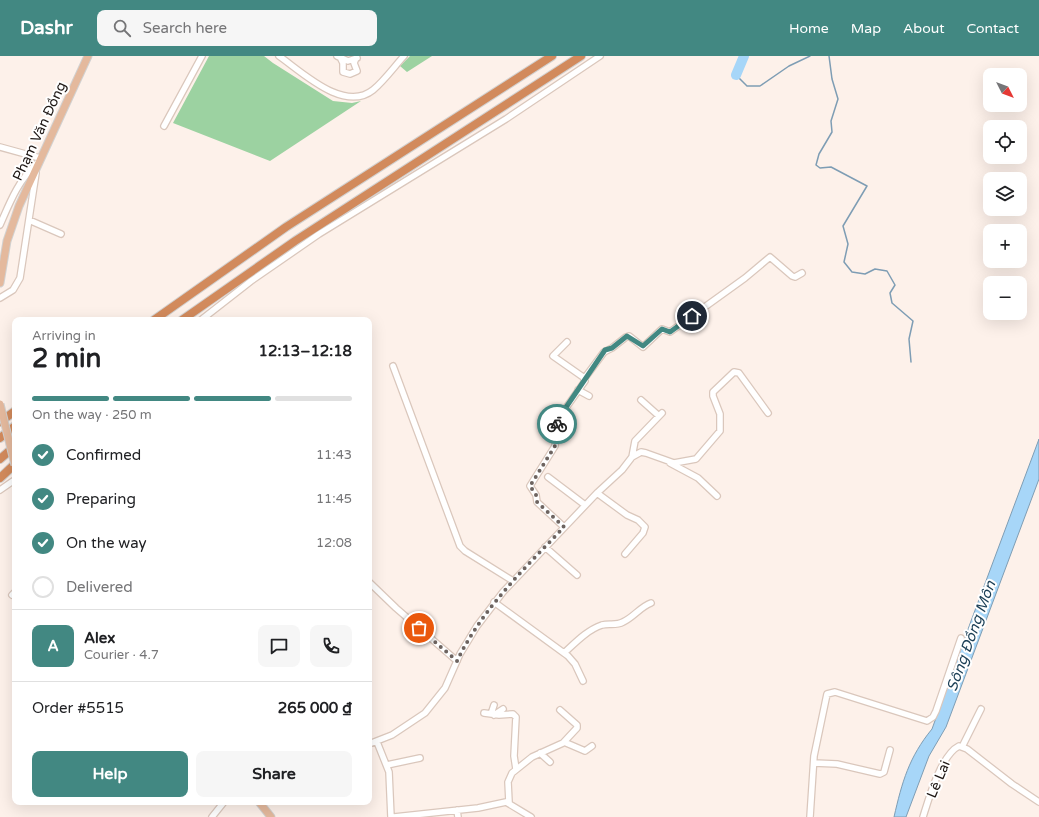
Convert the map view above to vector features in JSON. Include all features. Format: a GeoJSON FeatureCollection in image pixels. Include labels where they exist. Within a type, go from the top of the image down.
{"type":"FeatureCollection","features":[{"type":"Feature","properties":{"kind":"highway"},"geometry":{"type":"LineString","coordinates":[[158,317],[286,227],[552,56]]}},
{"type":"Feature","properties":{"kind":"highway"},"geometry":{"type":"LineString","coordinates":[[186,317],[302,237],[581,56]]}},
{"type":"Feature","properties":{"kind":"highway"},"geometry":{"type":"LineString","coordinates":[[0,422],[12,413]]}},
{"type":"Feature","properties":{"kind":"highway"},"geometry":{"type":"LineString","coordinates":[[0,438],[12,428]]}},
{"type":"Feature","properties":{"kind":"highway"},"geometry":{"type":"LineString","coordinates":[[0,459],[12,449]]}},
{"type":"Feature","properties":{"kind":"highway"},"geometry":{"type":"LineString","coordinates":[[0,478],[12,468]]}},
{"type":"Feature","properties":{"kind":"main road","name":"Phạm Văn Đồng"},"geometry":{"type":"LineString","coordinates":[[0,282],[7,241],[19,206],[88,56]]}},
{"type":"Feature","properties":{"kind":"main road"},"geometry":{"type":"LineString","coordinates":[[0,404],[12,453]]}},
{"type":"Feature","properties":{"kind":"main road"},"geometry":{"type":"LineString","coordinates":[[261,805],[271,817]]}},
{"type":"Feature","properties":{"kind":"street"},"geometry":{"type":"LineString","coordinates":[[164,126],[202,56]]}},
{"type":"Feature","properties":{"kind":"street"},"geometry":{"type":"LineString","coordinates":[[279,56],[336,94],[352,97],[369,92],[404,56]]}},
{"type":"Feature","properties":{"kind":"street"},"geometry":{"type":"LineString","coordinates":[[204,317],[319,234],[506,119],[600,56]]}},
{"type":"Feature","properties":{"kind":"street"},"geometry":{"type":"LineString","coordinates":[[339,57],[349,61],[357,57]]}},
{"type":"Feature","properties":{"kind":"street"},"geometry":{"type":"LineString","coordinates":[[339,57],[343,63],[343,72],[350,74],[357,71],[354,63],[357,57]]}},
{"type":"Feature","properties":{"kind":"street"},"geometry":{"type":"LineString","coordinates":[[0,147],[39,160]]}},
{"type":"Feature","properties":{"kind":"street"},"geometry":{"type":"LineString","coordinates":[[0,298],[13,290],[20,278],[39,160]]}},
{"type":"Feature","properties":{"kind":"street"},"geometry":{"type":"LineString","coordinates":[[0,225],[13,194],[25,175],[39,160]]}},
{"type":"Feature","properties":{"kind":"street"},"geometry":{"type":"LineString","coordinates":[[29,220],[61,234]]}},
{"type":"Feature","properties":{"kind":"street"},"geometry":{"type":"LineString","coordinates":[[564,527],[537,502],[536,495],[530,486],[555,446],[558,419],[584,383],[584,378],[604,352],[627,336],[642,347],[662,329],[670,332],[745,278],[770,257],[792,276],[796,277],[802,273]]}},
{"type":"Feature","properties":{"kind":"street"},"geometry":{"type":"LineString","coordinates":[[567,342],[554,356],[584,378]]}},
{"type":"Feature","properties":{"kind":"street"},"geometry":{"type":"LineString","coordinates":[[393,366],[460,546],[465,551],[513,581]]}},
{"type":"Feature","properties":{"kind":"street"},"geometry":{"type":"LineString","coordinates":[[670,463],[696,459],[720,431],[720,414],[713,396],[713,392],[733,372],[740,373],[768,413]]}},
{"type":"Feature","properties":{"kind":"street"},"geometry":{"type":"LineString","coordinates":[[578,390],[589,396]]}},
{"type":"Feature","properties":{"kind":"street"},"geometry":{"type":"LineString","coordinates":[[632,457],[635,441],[660,414],[641,400]]}},
{"type":"Feature","properties":{"kind":"street"},"geometry":{"type":"LineString","coordinates":[[372,743],[377,742],[426,713],[445,688],[457,661],[477,626],[494,602],[585,505],[622,470],[632,457],[641,452],[670,463],[698,478],[718,496]]}},
{"type":"Feature","properties":{"kind":"street"},"geometry":{"type":"LineString","coordinates":[[548,477],[585,505]]}},
{"type":"Feature","properties":{"kind":"street"},"geometry":{"type":"LineString","coordinates":[[0,490],[12,481]]}},
{"type":"Feature","properties":{"kind":"street"},"geometry":{"type":"LineString","coordinates":[[597,493],[627,515],[638,520],[645,527],[643,533],[625,554]]}},
{"type":"Feature","properties":{"kind":"street"},"geometry":{"type":"LineString","coordinates":[[545,547],[577,575]]}},
{"type":"Feature","properties":{"kind":"street"},"geometry":{"type":"LineString","coordinates":[[372,585],[396,608],[457,661]]}},
{"type":"Feature","properties":{"kind":"street"},"geometry":{"type":"LineString","coordinates":[[494,602],[564,653],[575,664],[583,681]]}},
{"type":"Feature","properties":{"kind":"street"},"geometry":{"type":"LineString","coordinates":[[564,653],[582,636],[594,629],[606,624],[619,624],[633,616],[645,605],[651,603]]}},
{"type":"Feature","properties":{"kind":"street"},"geometry":{"type":"LineString","coordinates":[[810,817],[818,732],[826,694],[835,692],[927,721],[933,717],[936,711],[961,638]]}},
{"type":"Feature","properties":{"kind":"street"},"geometry":{"type":"LineString","coordinates":[[490,714],[494,705]]}},
{"type":"Feature","properties":{"kind":"street"},"geometry":{"type":"LineString","coordinates":[[490,714],[503,709]]}},
{"type":"Feature","properties":{"kind":"street","name":"Lê Lai"},"geometry":{"type":"LineString","coordinates":[[924,817],[938,775],[948,756],[961,746],[981,709]]}},
{"type":"Feature","properties":{"kind":"street"},"geometry":{"type":"LineString","coordinates":[[509,802],[509,777],[516,769],[528,759],[564,742],[578,727],[560,710]]}},
{"type":"Feature","properties":{"kind":"street"},"geometry":{"type":"LineString","coordinates":[[490,714],[513,714],[516,717],[514,756],[516,769]]}},
{"type":"Feature","properties":{"kind":"street"},"geometry":{"type":"LineString","coordinates":[[377,742],[387,765],[393,817],[434,815],[509,802],[531,817]]}},
{"type":"Feature","properties":{"kind":"street"},"geometry":{"type":"LineString","coordinates":[[564,742],[585,751],[592,746]]}},
{"type":"Feature","properties":{"kind":"street"},"geometry":{"type":"LineString","coordinates":[[961,746],[1039,802]]}},
{"type":"Feature","properties":{"kind":"street"},"geometry":{"type":"LineString","coordinates":[[814,763],[837,764],[880,774],[884,772],[890,750]]}},
{"type":"Feature","properties":{"kind":"street"},"geometry":{"type":"LineString","coordinates":[[540,753],[550,762]]}},
{"type":"Feature","properties":{"kind":"street"},"geometry":{"type":"LineString","coordinates":[[387,765],[420,758]]}},
{"type":"Feature","properties":{"kind":"street"},"geometry":{"type":"LineString","coordinates":[[206,817],[211,817],[216,813],[216,810],[221,805]]}},
{"type":"Feature","properties":{"kind":"street"},"geometry":{"type":"LineString","coordinates":[[457,810],[458,817]]}},
{"type":"Feature","properties":{"kind":"green space"},"geometry":{"type":"Polygon","coordinates":[[[209,56],[264,56],[333,101],[352,103],[361,101],[270,161],[173,123],[209,56]]]}},
{"type":"Feature","properties":{"kind":"green space"},"geometry":{"type":"Polygon","coordinates":[[[410,56],[432,56],[407,72],[400,66],[410,56]]]}},
{"type":"Feature","properties":{"kind":"water","name":"Sông Đồng Môn"},"geometry":{"type":"Polygon","coordinates":[[[1039,439],[1039,479],[946,727],[929,756],[906,817],[894,817],[907,770],[917,750],[932,729],[1039,439]]]}},
{"type":"Feature","properties":{"kind":"waterway"},"geometry":{"type":"LineString","coordinates":[[736,75],[744,56]]}},
{"type":"Feature","properties":{"kind":"waterway"},"geometry":{"type":"LineString","coordinates":[[736,75],[747,86],[760,86],[789,66],[810,56]]}},
{"type":"Feature","properties":{"kind":"waterway"},"geometry":{"type":"LineString","coordinates":[[829,56],[832,79],[838,99],[831,121],[832,132],[819,154],[816,165],[820,168],[831,167],[867,186],[843,226],[848,244],[844,262],[852,272],[865,274],[875,269],[887,271],[895,285],[890,293],[892,303],[913,321],[909,339],[911,362]]}},
{"type":"Feature","properties":{"kind":"way so far"},"geometry":{"type":"LineString","coordinates":[[419,628],[457,661],[477,626],[494,602],[564,527],[537,502],[536,495],[530,489],[532,482],[555,446],[557,424]]}},
{"type":"Feature","properties":{"kind":"route"},"geometry":{"type":"LineString","coordinates":[[557,424],[558,419],[584,383],[584,378],[605,350],[612,348],[626,336],[630,336],[641,346],[643,346],[662,329],[668,333],[692,316]]}}]}
